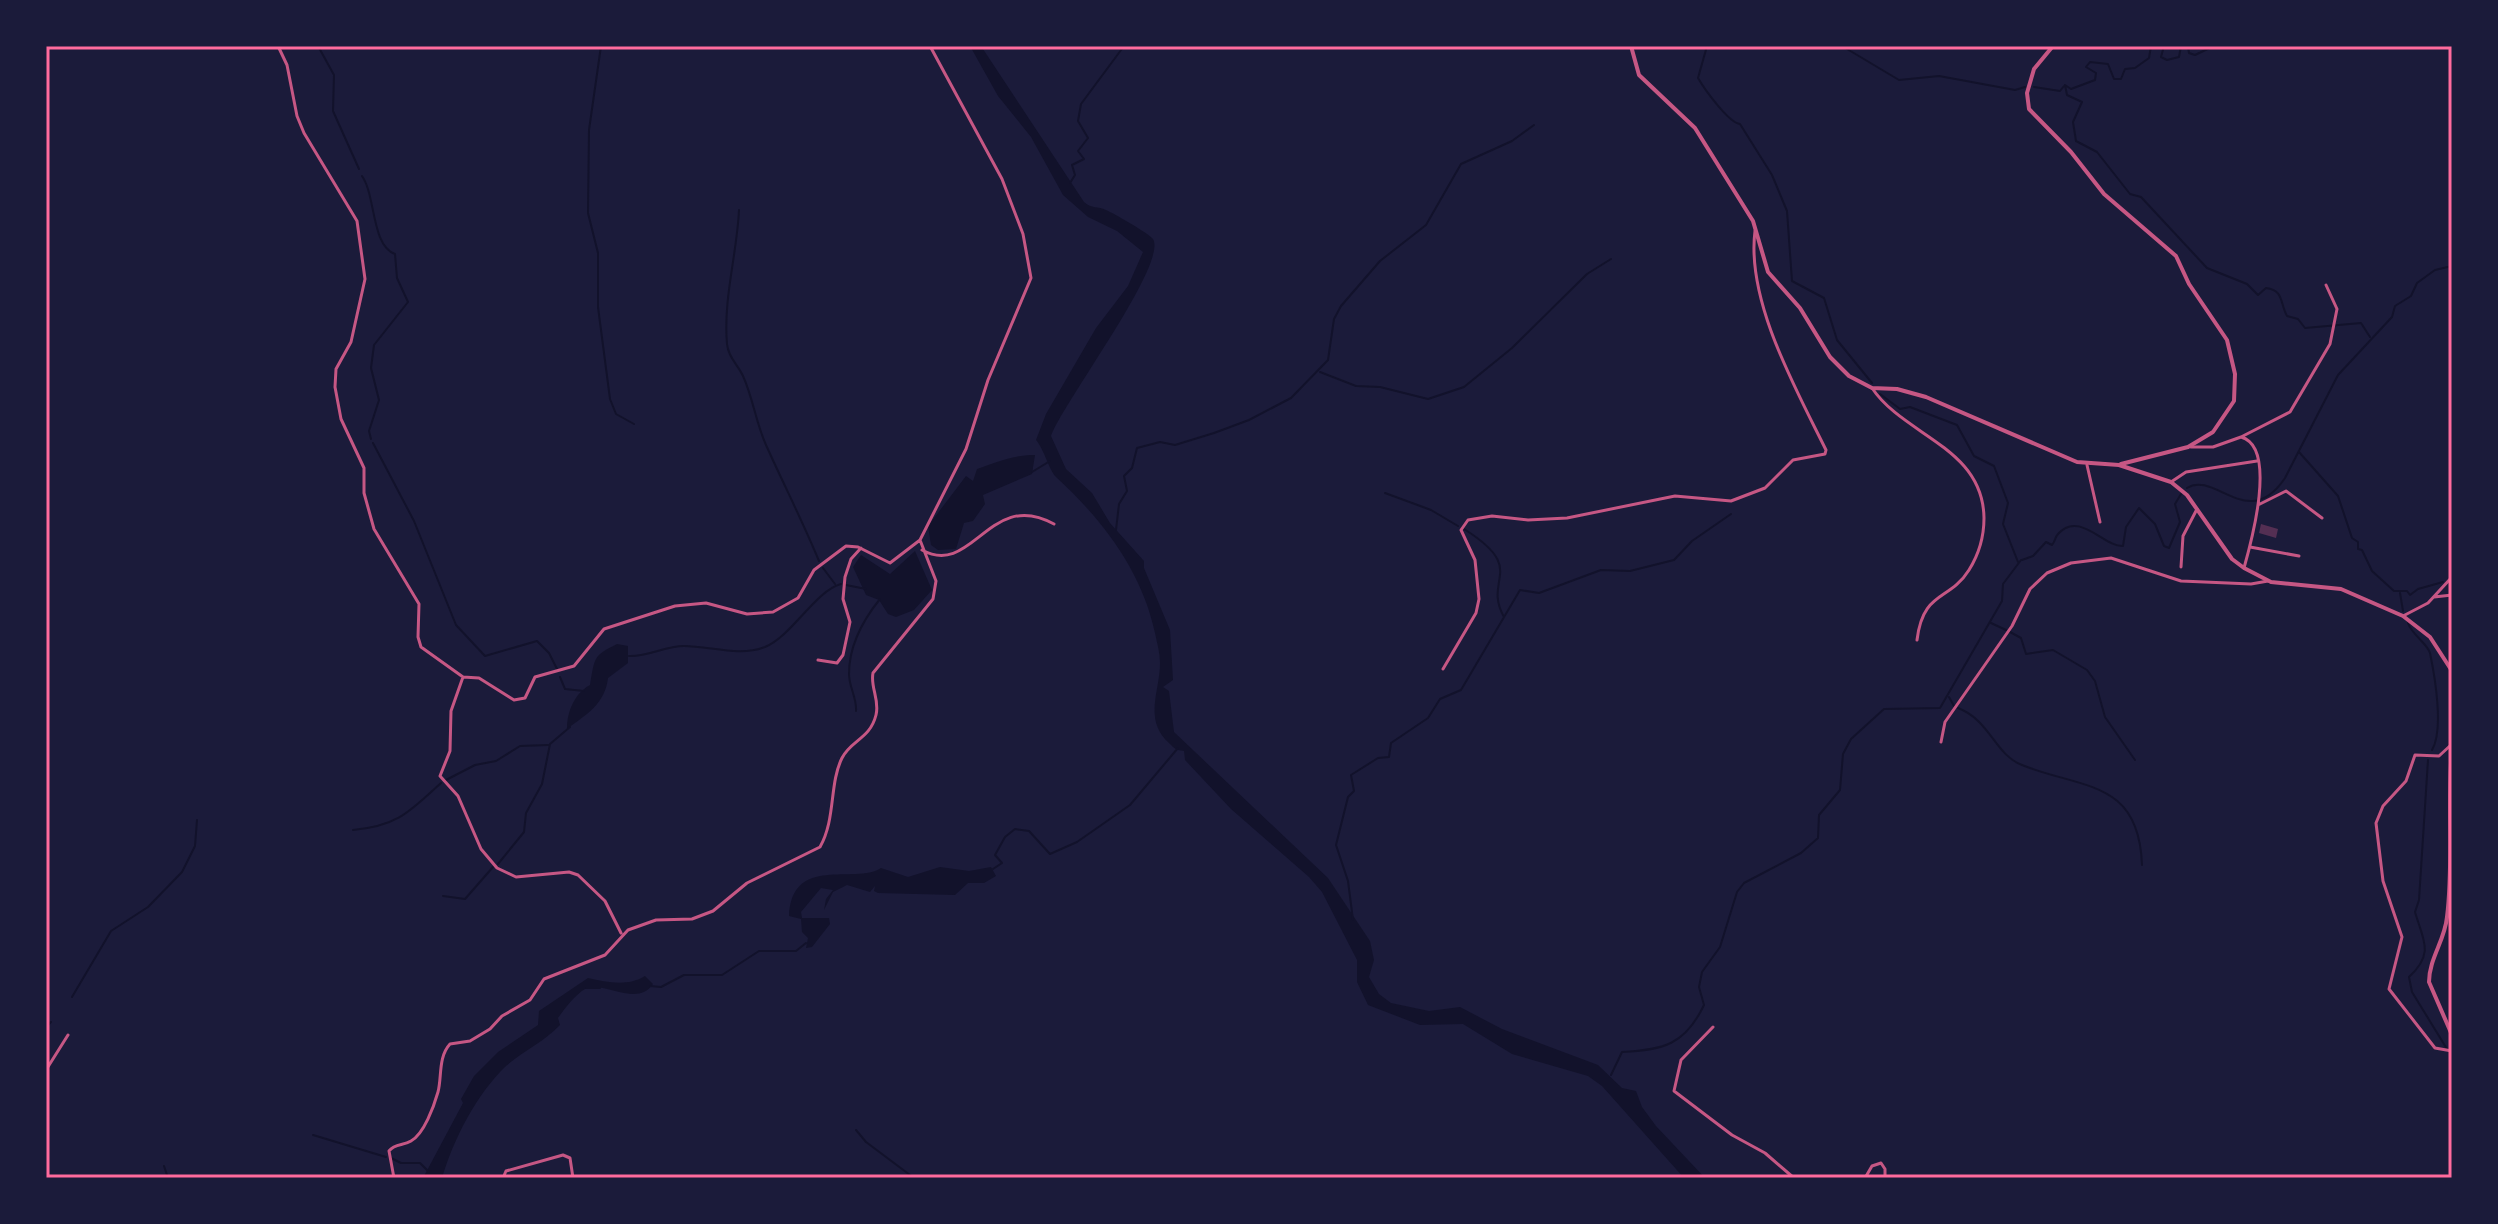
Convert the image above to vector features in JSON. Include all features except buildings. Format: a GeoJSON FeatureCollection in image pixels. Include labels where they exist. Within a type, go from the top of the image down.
{"type":"FeatureCollection","features":[{"type":"Feature","properties":{"kind":"street"},"geometry":{"type":"LineString","coordinates":[[278,46],[287,65],[297,116],[304,133],[357,221],[365,279],[354,314],[351,342],[336,369],[335,387],[341,419],[364,468],[368,511],[378,536],[417,598],[421,647],[463,677],[479,678],[510,699],[521,700],[535,677],[570,670],[599,633],[611,625],[691,603],[766,614],[798,598],[814,570],[842,548],[861,548],[890,563],[920,540],[973,434],[988,380],[1031,278],[1023,234],[1002,179],[930,46]]}},
{"type":"Feature","properties":{"kind":"street"},"geometry":{"type":"LineString","coordinates":[[1631,46],[1639,75],[1695,128],[1756,228],[1765,264],[1773,279],[1800,308],[1830,357],[1849,376],[1872,388],[1971,473],[1983,501],[1984,535],[1963,578],[1940,594],[1922,614],[1917,640]]}},
{"type":"Feature","properties":{"kind":"street"},"geometry":{"type":"LineString","coordinates":[[2053,46],[2038,63],[2029,85],[2027,103],[2032,115],[2071,152],[2104,194],[2168,245],[2231,350],[2236,384],[2234,401],[2213,432],[2188,447]]}},
{"type":"Feature","properties":{"kind":"street"},"geometry":{"type":"LineString","coordinates":[[1443,669],[1478,605],[1475,560],[1461,530],[1468,520],[1492,516],[1528,520],[1567,518],[1675,496],[1731,501],[1765,488],[1793,460],[1825,454],[1823,444],[1789,378],[1757,283],[1754,255],[1756,228]]}},
{"type":"Feature","properties":{"kind":"street"},"geometry":{"type":"LineString","coordinates":[[1872,388],[1897,389],[1926,397],[2087,465],[2119,465],[2188,447],[2213,447],[2241,437],[2290,412],[2330,344],[2336,324],[2336,305],[2326,285]]}},
{"type":"Feature","properties":{"kind":"street"},"geometry":{"type":"LineString","coordinates":[[2241,437],[2251,445],[2257,461],[2259,502],[2244,568]]}},
{"type":"Feature","properties":{"kind":"street"},"geometry":{"type":"LineString","coordinates":[[2171,482],[2186,472],[2257,461]]}},
{"type":"Feature","properties":{"kind":"street"},"geometry":{"type":"LineString","coordinates":[[2087,465],[2100,522]]}},
{"type":"Feature","properties":{"kind":"street"},"geometry":{"type":"LineString","coordinates":[[2119,465],[2171,482],[2197,509],[2232,559],[2268,581]]}},
{"type":"Feature","properties":{"kind":"street"},"geometry":{"type":"LineString","coordinates":[[2259,502],[2286,491],[2322,518]]}},
{"type":"Feature","properties":{"kind":"street"},"geometry":{"type":"LineString","coordinates":[[2181,567],[2183,536],[2197,509]]}},
{"type":"Feature","properties":{"kind":"street"},"geometry":{"type":"LineString","coordinates":[[922,550],[940,557],[953,555],[1005,519],[1024,513],[1038,515],[1054,524]]}},
{"type":"Feature","properties":{"kind":"street"},"geometry":{"type":"LineString","coordinates":[[394,1178],[389,1151],[394,1146],[415,1139],[424,1124],[438,1092],[447,1047],[470,1041],[490,1029],[502,1016],[530,1000],[544,979],[555,972],[605,955],[621,934],[656,920],[692,919],[713,911],[747,883],[820,847],[830,820],[843,757],[864,739],[876,715],[873,673],[933,599],[936,581],[920,540]]}},
{"type":"Feature","properties":{"kind":"street"},"geometry":{"type":"LineString","coordinates":[[2250,547],[2299,556]]}},
{"type":"Feature","properties":{"kind":"street"},"geometry":{"type":"LineString","coordinates":[[818,660],[837,663],[843,655],[850,613],[843,585],[851,559],[861,548]]}},
{"type":"Feature","properties":{"kind":"street"},"geometry":{"type":"LineString","coordinates":[[1941,742],[1945,722],[2012,626],[2030,589],[2052,570],[2071,563],[2111,558],[2173,580],[2237,584],[2268,581],[2332,586],[2403,616],[2430,637],[2452,671]]}},
{"type":"Feature","properties":{"kind":"street"},"geometry":{"type":"LineString","coordinates":[[2403,616],[2434,597],[2452,577]]}},
{"type":"Feature","properties":{"kind":"street"},"geometry":{"type":"LineString","coordinates":[[2434,597],[2452,595]]}},
{"type":"Feature","properties":{"kind":"street"},"geometry":{"type":"LineString","coordinates":[[463,677],[451,711],[450,751],[440,776],[458,796],[481,849],[492,864],[510,875],[569,872],[578,875],[605,901],[621,934]]}},
{"type":"Feature","properties":{"kind":"street"},"geometry":{"type":"LineString","coordinates":[[2452,746],[2448,915],[2442,945],[2429,973],[2429,982],[2452,1035]]}},
{"type":"Feature","properties":{"kind":"street"},"geometry":{"type":"LineString","coordinates":[[2452,746],[2439,756],[2415,755],[2406,781],[2383,806],[2376,828],[2383,881],[2402,937],[2389,989],[2435,1048],[2452,1051]]}},
{"type":"Feature","properties":{"kind":"street"},"geometry":{"type":"LineString","coordinates":[[1713,1027],[1681,1060],[1674,1091],[1732,1135],[1765,1153],[1794,1178]]}},
{"type":"Feature","properties":{"kind":"street"},"geometry":{"type":"LineString","coordinates":[[46,1070],[68,1035]]}},
{"type":"Feature","properties":{"kind":"street"},"geometry":{"type":"LineString","coordinates":[[503,1178],[506,1171],[563,1155],[570,1158],[573,1178]]}},
{"type":"Feature","properties":{"kind":"street"},"geometry":{"type":"LineString","coordinates":[[1865,1178],[1872,1166],[1881,1163],[1885,1178]]}},
{"type":"Feature","properties":{"kind":"shaded area"},"geometry":{"type":"Polygon","coordinates":[[[970,46],[981,46],[1084,202],[1116,215],[1153,239],[1153,253],[1131,303],[1051,436],[1066,469],[1092,493],[1110,523],[1144,561],[1144,568],[1170,630],[1173,680],[1163,687],[1169,691],[1174,732],[1328,878],[1370,941],[1374,960],[1369,977],[1379,994],[1391,1003],[1429,1011],[1460,1007],[1502,1029],[1598,1065],[1622,1088],[1636,1091],[1642,1107],[1656,1126],[1705,1178],[1684,1178],[1602,1086],[1588,1076],[1512,1054],[1463,1024],[1420,1025],[1368,1005],[1357,982],[1357,960],[1322,892],[1231,809],[1185,760],[1184,751],[1174,748],[1161,734],[1155,715],[1160,656],[1141,588],[1104,528],[1053,474],[1036,440],[1046,414],[1096,328],[1128,286],[1143,252],[1117,231],[1088,217],[1063,195],[1031,137],[998,96],[970,46]]]}},
{"type":"Feature","properties":{"kind":"shaded area"},"geometry":{"type":"Polygon","coordinates":[[[1035,455],[1032,474],[983,495],[985,504],[973,521],[964,523],[956,549],[938,550],[931,545],[928,526],[966,476],[973,481],[977,469],[1012,458],[1035,455]]]}},
{"type":"Feature","properties":{"kind":"shaded area"},"geometry":{"type":"Polygon","coordinates":[[[915,551],[932,590],[914,610],[896,617],[888,614],[879,600],[866,595],[853,567],[861,555],[890,574],[915,551]]]}},
{"type":"Feature","properties":{"kind":"shaded area"},"geometry":{"type":"Polygon","coordinates":[[[617,644],[628,646],[628,663],[608,678],[603,695],[594,708],[567,729],[570,709],[580,693],[590,685],[596,658],[617,644]]]}},
{"type":"Feature","properties":{"kind":"shaded area"},"geometry":{"type":"Polygon","coordinates":[[[940,867],[969,871],[991,867],[996,876],[984,883],[968,883],[955,895],[878,893],[874,891],[875,886],[870,892],[847,885],[833,892],[824,910],[826,899],[833,890],[821,888],[801,912],[802,918],[829,918],[830,924],[812,947],[806,948],[808,938],[802,932],[801,919],[789,916],[793,897],[801,885],[813,878],[881,868],[908,877],[940,867]]]}},
{"type":"Feature","properties":{"kind":"shaded area"},"geometry":{"type":"Polygon","coordinates":[[[645,976],[653,984],[638,994],[593,987],[578,994],[558,1018],[560,1025],[506,1066],[485,1090],[460,1133],[442,1178],[423,1178],[474,1076],[498,1052],[538,1025],[539,1011],[588,978],[624,983],[645,976]]]}},
{"type":"Feature","properties":{"kind":"waterway"},"geometry":{"type":"LineString","coordinates":[[318,46],[334,75],[333,111],[359,169]]}},
{"type":"Feature","properties":{"kind":"waterway"},"geometry":{"type":"LineString","coordinates":[[601,46],[589,130],[588,213],[598,253],[598,307],[610,399],[616,414],[634,424]]}},
{"type":"Feature","properties":{"kind":"waterway"},"geometry":{"type":"LineString","coordinates":[[1070,183],[1075,175],[1072,165],[1084,159],[1078,151],[1088,138],[1078,121],[1081,104],[1124,46]]}},
{"type":"Feature","properties":{"kind":"waterway"},"geometry":{"type":"LineString","coordinates":[[1707,46],[1698,78],[1711,98],[1740,124],[1772,175],[1787,211],[1792,281],[1824,298],[1837,340],[1872,383]]}},
{"type":"Feature","properties":{"kind":"waterway"},"geometry":{"type":"LineString","coordinates":[[1842,46],[1899,80],[1939,76],[2015,90],[2025,87]]}},
{"type":"Feature","properties":{"kind":"waterway"},"geometry":{"type":"LineString","coordinates":[[2065,85],[2071,89],[2095,80],[2096,73],[2086,67],[2090,62],[2108,64],[2114,79],[2121,79],[2125,69],[2135,68],[2149,58],[2151,46]]}},
{"type":"Feature","properties":{"kind":"waterway"},"geometry":{"type":"LineString","coordinates":[[2164,46],[2161,57],[2167,60],[2179,57],[2181,46]]}},
{"type":"Feature","properties":{"kind":"waterway"},"geometry":{"type":"LineString","coordinates":[[2188,46],[2189,53],[2195,55],[2214,46]]}},
{"type":"Feature","properties":{"kind":"waterway"},"geometry":{"type":"LineString","coordinates":[[2065,85],[2067,95],[2082,102],[2073,122],[2076,141],[2097,152],[2130,194],[2141,197],[2207,268],[2247,284],[2258,295],[2266,288],[2272,289],[2281,298],[2287,316],[2298,319],[2305,328],[2361,323],[2370,337]]}},
{"type":"Feature","properties":{"kind":"waterway"},"geometry":{"type":"LineString","coordinates":[[2034,87],[2060,91],[2064,86]]}},
{"type":"Feature","properties":{"kind":"waterway"},"geometry":{"type":"LineString","coordinates":[[1116,530],[1119,504],[1127,491],[1124,476],[1132,468],[1137,448],[1160,442],[1175,445],[1214,433],[1249,420],[1291,398],[1328,360],[1334,319],[1341,306],[1380,261],[1426,225],[1461,164],[1512,141],[1534,125]]}},
{"type":"Feature","properties":{"kind":"waterway"},"geometry":{"type":"LineString","coordinates":[[362,176],[382,241],[395,254],[397,278],[408,302],[374,345],[371,368],[379,400],[369,431],[371,439]]}},
{"type":"Feature","properties":{"kind":"waterway"},"geometry":{"type":"LineString","coordinates":[[739,210],[727,310],[728,349],[743,376],[763,437],[819,561]]}},
{"type":"Feature","properties":{"kind":"waterway"},"geometry":{"type":"LineString","coordinates":[[1320,372],[1356,386],[1380,387],[1428,399],[1464,387],[1512,348],[1587,274],[1611,259]]}},
{"type":"Feature","properties":{"kind":"waterway"},"geometry":{"type":"LineString","coordinates":[[2187,488],[2198,485],[2209,487],[2245,501],[2258,500],[2271,493],[2285,478],[2338,375],[2392,317],[2395,306],[2411,296],[2417,283],[2435,270],[2452,266]]}},
{"type":"Feature","properties":{"kind":"waterway"},"geometry":{"type":"LineString","coordinates":[[1880,394],[1900,409],[1910,407],[1957,425],[1974,456],[1994,466],[2008,503],[2003,524],[2018,562]]}},
{"type":"Feature","properties":{"kind":"waterway"},"geometry":{"type":"LineString","coordinates":[[373,443],[414,521],[456,625],[485,656],[537,641],[549,653],[557,669]]}},
{"type":"Feature","properties":{"kind":"waterway"},"geometry":{"type":"LineString","coordinates":[[2299,452],[2338,496],[2352,538],[2358,542],[2358,549],[2362,550],[2372,571],[2394,591],[2407,591],[2410,595],[2418,589],[2443,582]]}},
{"type":"Feature","properties":{"kind":"waterway"},"geometry":{"type":"LineString","coordinates":[[1032,472],[1050,461]]}},
{"type":"Feature","properties":{"kind":"waterway"},"geometry":{"type":"LineString","coordinates":[[1385,493],[1431,510],[1458,526]]}},
{"type":"Feature","properties":{"kind":"waterway"},"geometry":{"type":"LineString","coordinates":[[2022,560],[2033,556],[2046,542],[2052,545],[2058,534],[2074,526],[2123,546],[2126,527],[2139,508],[2155,524],[2164,546],[2169,548],[2180,522],[2175,504],[2181,494]]}},
{"type":"Feature","properties":{"kind":"waterway"},"geometry":{"type":"LineString","coordinates":[[1353,920],[1348,881],[1336,845],[1348,797],[1354,791],[1351,775],[1378,758],[1389,757],[1391,743],[1428,718],[1440,699],[1461,690],[1520,590],[1539,593],[1601,570],[1630,571],[1674,560],[1692,541],[1731,514]]}},
{"type":"Feature","properties":{"kind":"waterway"},"geometry":{"type":"LineString","coordinates":[[1464,529],[1495,555],[1500,574],[1499,604],[1504,617]]}},
{"type":"Feature","properties":{"kind":"waterway"},"geometry":{"type":"LineString","coordinates":[[1611,1075],[1622,1052],[1661,1047],[1681,1037],[1689,1029],[1704,1005],[1699,987],[1702,972],[1720,947],[1737,892],[1744,883],[1801,853],[1818,838],[1819,815],[1840,790],[1843,754],[1851,739],[1884,709],[1940,708],[2002,601],[2003,584],[2021,560]]}},
{"type":"Feature","properties":{"kind":"waterway"},"geometry":{"type":"LineString","coordinates":[[823,568],[835,584]]}},
{"type":"Feature","properties":{"kind":"waterway"},"geometry":{"type":"LineString","coordinates":[[629,656],[684,646],[735,651],[765,647],[785,633],[822,595],[841,584]]}},
{"type":"Feature","properties":{"kind":"waterway"},"geometry":{"type":"LineString","coordinates":[[846,585],[866,589]]}},
{"type":"Feature","properties":{"kind":"waterway"},"geometry":{"type":"LineString","coordinates":[[2400,593],[2403,611]]}},
{"type":"Feature","properties":{"kind":"waterway"},"geometry":{"type":"LineString","coordinates":[[856,711],[849,679],[851,653],[863,624],[880,599]]}},
{"type":"Feature","properties":{"kind":"waterway"},"geometry":{"type":"LineString","coordinates":[[1991,623],[2006,630]]}},
{"type":"Feature","properties":{"kind":"waterway"},"geometry":{"type":"LineString","coordinates":[[2408,623],[2428,649],[2432,663],[2438,717],[2432,750]]}},
{"type":"Feature","properties":{"kind":"waterway"},"geometry":{"type":"LineString","coordinates":[[2010,632],[2021,638],[2026,654],[2053,650],[2087,670],[2095,681],[2105,717],[2135,760]]}},
{"type":"Feature","properties":{"kind":"waterway"},"geometry":{"type":"LineString","coordinates":[[560,677],[565,689],[584,691]]}},
{"type":"Feature","properties":{"kind":"waterway"},"geometry":{"type":"LineString","coordinates":[[1949,697],[1954,706]]}},
{"type":"Feature","properties":{"kind":"waterway"},"geometry":{"type":"LineString","coordinates":[[1958,708],[1978,721],[2013,760],[2103,792],[2118,802],[2130,816],[2138,837],[2142,865]]}},
{"type":"Feature","properties":{"kind":"waterway"},"geometry":{"type":"LineString","coordinates":[[498,864],[524,832],[526,813],[542,784],[550,744],[570,727]]}},
{"type":"Feature","properties":{"kind":"waterway"},"geometry":{"type":"LineString","coordinates":[[446,780],[475,765],[496,761],[520,746],[548,745]]}},
{"type":"Feature","properties":{"kind":"waterway"},"geometry":{"type":"LineString","coordinates":[[993,869],[1002,863],[995,855],[1005,837],[1015,829],[1029,831],[1050,854],[1077,842],[1130,805],[1178,748]]}},
{"type":"Feature","properties":{"kind":"waterway"},"geometry":{"type":"LineString","coordinates":[[2428,760],[2419,900],[2415,912],[2425,946],[2422,961],[2409,977],[2412,992],[2447,1049]]}},
{"type":"Feature","properties":{"kind":"waterway"},"geometry":{"type":"LineString","coordinates":[[353,830],[382,825],[403,815],[441,783]]}},
{"type":"Feature","properties":{"kind":"waterway"},"geometry":{"type":"LineString","coordinates":[[72,997],[111,931],[148,907],[182,872],[195,846],[197,820]]}},
{"type":"Feature","properties":{"kind":"waterway"},"geometry":{"type":"LineString","coordinates":[[443,896],[465,899],[493,867]]}},
{"type":"Feature","properties":{"kind":"waterway"},"geometry":{"type":"LineString","coordinates":[[650,986],[661,987],[684,975],[722,975],[759,951],[796,951],[806,943]]}},
{"type":"Feature","properties":{"kind":"waterway"},"geometry":{"type":"LineString","coordinates":[[586,988],[600,988]]}},
{"type":"Feature","properties":{"kind":"waterway"},"geometry":{"type":"LineString","coordinates":[[46,1027],[51,1022]]}},
{"type":"Feature","properties":{"kind":"waterway"},"geometry":{"type":"LineString","coordinates":[[856,1130],[866,1142],[914,1178]]}},
{"type":"Feature","properties":{"kind":"waterway"},"geometry":{"type":"LineString","coordinates":[[313,1135],[386,1157]]}},
{"type":"Feature","properties":{"kind":"waterway"},"geometry":{"type":"LineString","coordinates":[[391,1158],[401,1163],[420,1163],[429,1172]]}},
{"type":"Feature","properties":{"kind":"waterway"},"geometry":{"type":"LineString","coordinates":[[164,1166],[168,1178]]}},
{"type":"Feature","properties":{"kind":"waterway"},"geometry":{"type":"LineString","coordinates":[[668,1177],[676,1178]]}}]}
